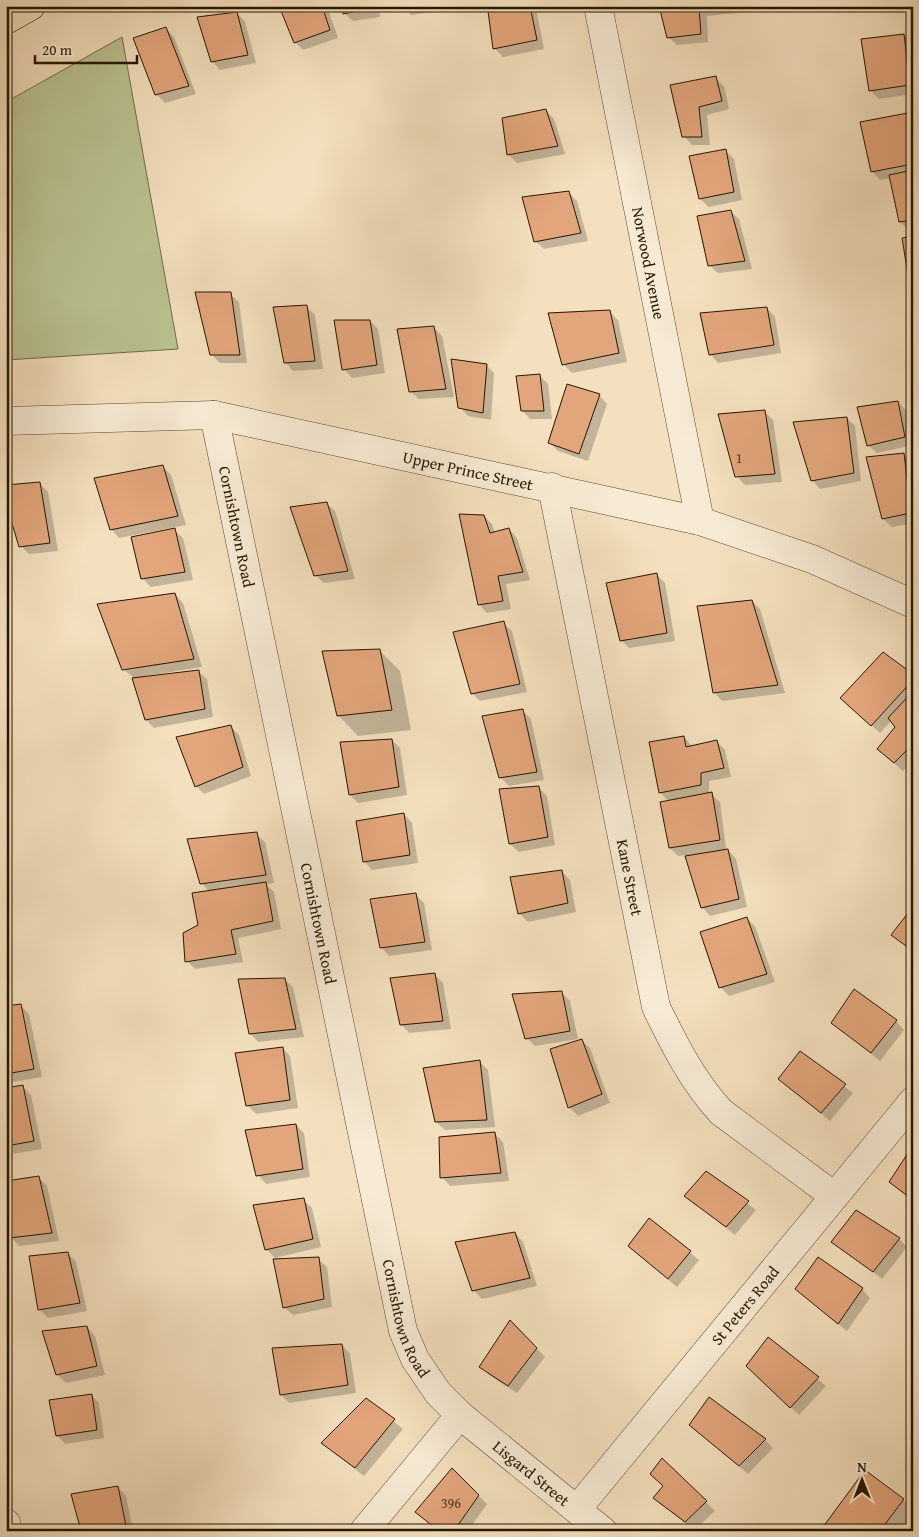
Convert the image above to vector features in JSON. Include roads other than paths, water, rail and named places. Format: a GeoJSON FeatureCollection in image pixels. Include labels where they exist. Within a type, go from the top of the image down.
{"type":"FeatureCollection","features":[{"type":"Feature","properties":{"kind":"main road"},"geometry":{"type":"LineString","coordinates":[[6,20],[31,6]]}},
{"type":"Feature","properties":{"kind":"street","name":"Norwood Avenue"},"geometry":{"type":"LineString","coordinates":[[598,6],[700,521]]}},
{"type":"Feature","properties":{"kind":"street","name":"Upper Prince Street"},"geometry":{"type":"LineString","coordinates":[[6,421],[214,416],[552,487],[700,521],[812,559],[913,604]]}},
{"type":"Feature","properties":{"kind":"street","name":"Cornishtown Road"},"geometry":{"type":"LineString","coordinates":[[214,416],[403,1331],[415,1359],[438,1393],[460,1415]]}},
{"type":"Feature","properties":{"kind":"street","name":"Kane Street"},"geometry":{"type":"LineString","coordinates":[[552,487],[656,1007],[683,1060],[706,1096],[721,1112],[834,1196]]}},
{"type":"Feature","properties":{"kind":"street","name":"St Peters Road"},"geometry":{"type":"LineString","coordinates":[[577,1510],[913,1101]]}},
{"type":"Feature","properties":{"kind":"street","name":"Lisgard Street"},"geometry":{"type":"LineString","coordinates":[[460,1415],[603,1531]]}},
{"type":"Feature","properties":{"kind":"street"},"geometry":{"type":"LineString","coordinates":[[364,1531],[460,1415]]}},
{"type":"Feature","properties":{"kind":"street"},"geometry":{"type":"LineString","coordinates":[[6,1523],[8,1531]]}}]}
